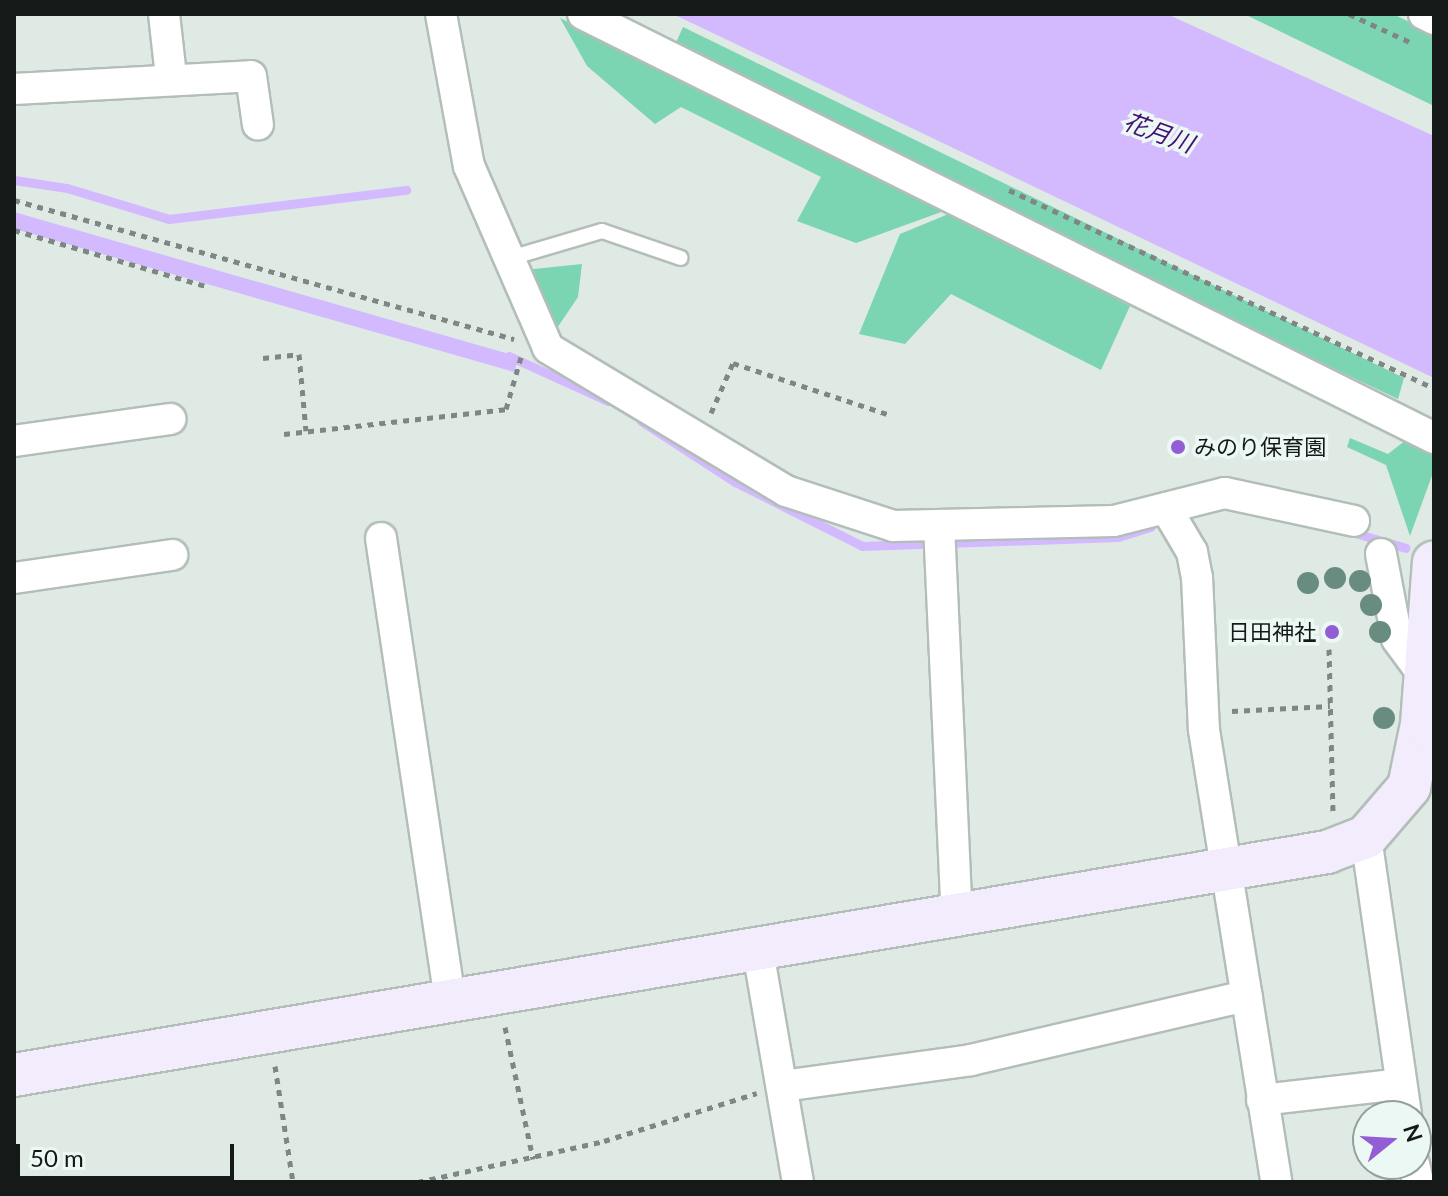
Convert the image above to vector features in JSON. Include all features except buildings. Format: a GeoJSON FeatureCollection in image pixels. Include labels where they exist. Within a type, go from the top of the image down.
{"type":"FeatureCollection","features":[{"type":"Feature","properties":{"kind":"street"},"geometry":{"type":"LineString","coordinates":[[164,14],[171,76]]}},
{"type":"Feature","properties":{"kind":"street"},"geometry":{"type":"LineString","coordinates":[[441,14],[469,166],[506,259],[535,352],[700,440],[786,491],[839,511],[940,536],[1114,521],[1173,520],[1225,493],[1354,521]]}},
{"type":"Feature","properties":{"kind":"street"},"geometry":{"type":"LineString","coordinates":[[583,14],[1434,438]]}},
{"type":"Feature","properties":{"kind":"street"},"geometry":{"type":"LineString","coordinates":[[1424,14],[1434,19]]}},
{"type":"Feature","properties":{"kind":"street"},"geometry":{"type":"LineString","coordinates":[[14,89],[171,76],[251,76],[258,125]]}},
{"type":"Feature","properties":{"kind":"street"},"geometry":{"type":"LineString","coordinates":[[14,441],[170,419]]}},
{"type":"Feature","properties":{"kind":"street"},"geometry":{"type":"LineString","coordinates":[[1173,520],[1197,577],[1203,712],[1276,1182]]}},
{"type":"Feature","properties":{"kind":"street"},"geometry":{"type":"LineString","coordinates":[[940,536],[957,917]]}},
{"type":"Feature","properties":{"kind":"street"},"geometry":{"type":"LineString","coordinates":[[381,538],[450,1002]]}},
{"type":"Feature","properties":{"kind":"street"},"geometry":{"type":"LineString","coordinates":[[1381,554],[1397,639],[1425,677]]}},
{"type":"Feature","properties":{"kind":"street"},"geometry":{"type":"LineString","coordinates":[[14,578],[172,555]]}},
{"type":"Feature","properties":{"kind":"street"},"geometry":{"type":"LineString","coordinates":[[14,1075],[1327,852],[1409,787],[1425,677],[1434,562]]}},
{"type":"Feature","properties":{"kind":"street"},"geometry":{"type":"LineString","coordinates":[[1350,832],[1403,1100]]}},
{"type":"Feature","properties":{"kind":"street"},"geometry":{"type":"LineString","coordinates":[[758,951],[798,1182]]}},
{"type":"Feature","properties":{"kind":"street"},"geometry":{"type":"LineString","coordinates":[[782,1086],[971,1060],[1247,996]]}},
{"type":"Feature","properties":{"kind":"street"},"geometry":{"type":"LineString","coordinates":[[1262,1100],[1400,1084]]}},
{"type":"Feature","properties":{"kind":"lane"},"geometry":{"type":"LineString","coordinates":[[506,259],[602,231],[681,258]]}},
{"type":"Feature","properties":{"kind":"path"},"geometry":{"type":"LineString","coordinates":[[1349,14],[1420,46]]}},
{"type":"Feature","properties":{"kind":"path"},"geometry":{"type":"LineString","coordinates":[[1004,188],[1434,388]]}},
{"type":"Feature","properties":{"kind":"path"},"geometry":{"type":"LineString","coordinates":[[14,200],[535,352],[516,376],[506,409],[284,434]]}},
{"type":"Feature","properties":{"kind":"path"},"geometry":{"type":"LineString","coordinates":[[14,230],[206,286]]}},
{"type":"Feature","properties":{"kind":"path"},"geometry":{"type":"LineString","coordinates":[[263,358],[299,354],[306,431]]}},
{"type":"Feature","properties":{"kind":"path"},"geometry":{"type":"LineString","coordinates":[[700,440],[733,363],[887,414]]}},
{"type":"Feature","properties":{"kind":"path"},"geometry":{"type":"LineString","coordinates":[[1329,649],[1330,706],[1350,832]]}},
{"type":"Feature","properties":{"kind":"path"},"geometry":{"type":"LineString","coordinates":[[1203,712],[1330,706]]}},
{"type":"Feature","properties":{"kind":"path"},"geometry":{"type":"LineString","coordinates":[[504,1014],[533,1159]]}},
{"type":"Feature","properties":{"kind":"path"},"geometry":{"type":"LineString","coordinates":[[273,1053],[293,1182]]}},
{"type":"Feature","properties":{"kind":"path"},"geometry":{"type":"LineString","coordinates":[[418,1182],[533,1159],[782,1086]]}},
{"type":"Feature","properties":{"kind":"green space"},"geometry":{"type":"Polygon","coordinates":[[[1244,14],[1393,14],[1434,34],[1434,106],[1244,14]]]}},
{"type":"Feature","properties":{"kind":"green space"},"geometry":{"type":"Polygon","coordinates":[[[560,18],[899,189],[952,208],[856,243],[797,221],[821,177],[681,107],[655,124],[587,66],[560,18]]]}},
{"type":"Feature","properties":{"kind":"green space"},"geometry":{"type":"Polygon","coordinates":[[[683,27],[1404,378],[1398,399],[671,54],[683,27]]]}},
{"type":"Feature","properties":{"kind":"green space"},"geometry":{"type":"Polygon","coordinates":[[[951,213],[1130,306],[1101,370],[951,294],[905,344],[859,334],[900,234],[951,213]]]}},
{"type":"Feature","properties":{"kind":"green space"},"geometry":{"type":"Polygon","coordinates":[[[582,264],[578,297],[551,337],[515,271],[582,264]]]}},
{"type":"Feature","properties":{"kind":"green space"},"geometry":{"type":"Polygon","coordinates":[[[1411,436],[1434,449],[1434,470],[1410,536],[1386,465],[1347,447],[1350,438],[1388,454],[1411,436]]]}},
{"type":"Feature","properties":{"kind":"water","name":"花月川"},"geometry":{"type":"Polygon","coordinates":[[[673,14],[1167,14],[1434,136],[1434,378],[673,14]]]}},
{"type":"Feature","properties":{"kind":"water"},"geometry":{"type":"Polygon","coordinates":[[[14,212],[519,357],[514,372],[14,229],[14,212]]]}},
{"type":"Feature","properties":{"kind":"waterway"},"geometry":{"type":"LineString","coordinates":[[14,180],[67,188],[169,219],[406,190]]}},
{"type":"Feature","properties":{"kind":"waterway"},"geometry":{"type":"LineString","coordinates":[[509,356],[608,401]]}},
{"type":"Feature","properties":{"kind":"waterway"},"geometry":{"type":"LineString","coordinates":[[641,421],[735,482],[862,546],[1118,537],[1151,527]]}},
{"type":"Feature","properties":{"kind":"waterway"},"geometry":{"type":"LineString","coordinates":[[1348,531],[1406,548]]}},
{"type":"Feature","properties":{"kind":"place","name":"みのり保育園"},"geometry":{"type":"Point","coordinates":[1178,447]}},
{"type":"Feature","properties":{"kind":"place","name":"日田神社"},"geometry":{"type":"Point","coordinates":[1332,632]}}]}
